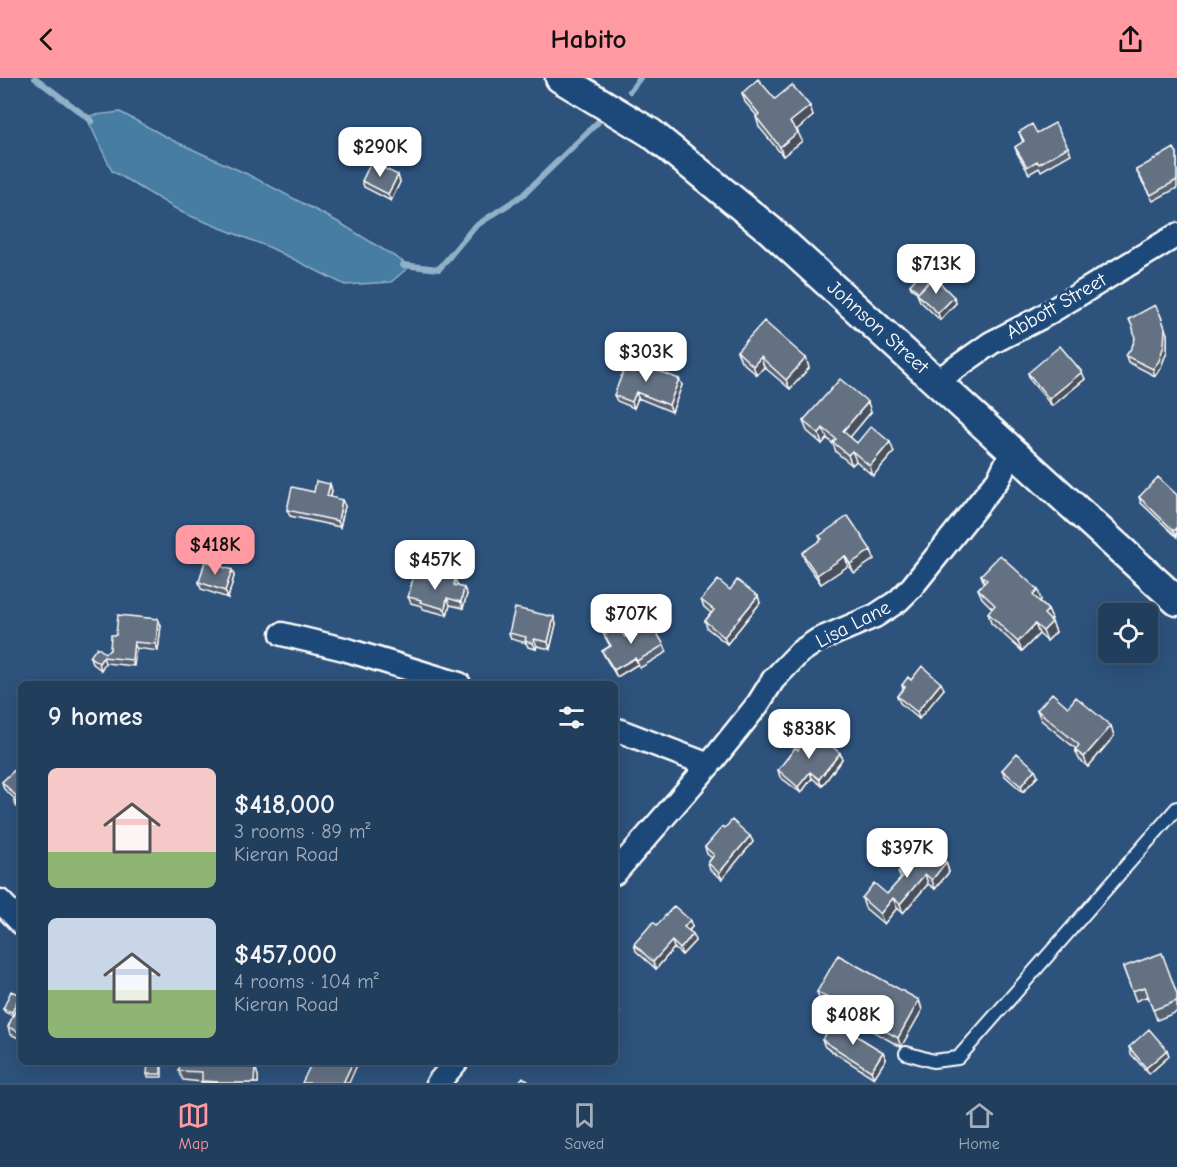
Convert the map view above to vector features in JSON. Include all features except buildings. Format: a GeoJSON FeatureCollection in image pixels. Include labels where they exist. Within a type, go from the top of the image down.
{"type":"FeatureCollection","features":[{"type":"Feature","properties":{"kind":"street","name":"Johnson Street"},"geometry":{"type":"LineString","coordinates":[[560,78],[651,133],[770,230],[1177,601]]}},
{"type":"Feature","properties":{"kind":"street","name":"Abbott Street"},"geometry":{"type":"LineString","coordinates":[[937,381],[991,343],[1040,318],[1177,235]]}},
{"type":"Feature","properties":{"kind":"street","name":"Lisa Lane"},"geometry":{"type":"LineString","coordinates":[[618,870],[709,765],[758,704],[773,680],[800,652],[818,640],[875,616],[898,601],[912,587],[999,478],[1012,450]]}},
{"type":"Feature","properties":{"kind":"street"},"geometry":{"type":"LineString","coordinates":[[282,634],[344,649],[449,681]]}},
{"type":"Feature","properties":{"kind":"street"},"geometry":{"type":"LineString","coordinates":[[618,730],[709,765]]}},
{"type":"Feature","properties":{"kind":"street"},"geometry":{"type":"LineString","coordinates":[[0,902],[18,920]]}},
{"type":"Feature","properties":{"kind":"street"},"geometry":{"type":"LineString","coordinates":[[438,1083],[453,1065]]}},
{"type":"Feature","properties":{"kind":"lane"},"geometry":{"type":"LineString","coordinates":[[906,1053],[933,1060],[958,1058],[1177,808]]}},
{"type":"Feature","properties":{"kind":"water"},"geometry":{"type":"Polygon","coordinates":[[[120,112],[172,140],[247,174],[340,223],[410,266],[391,282],[345,285],[271,248],[183,213],[112,171],[86,116],[120,112]]]}},
{"type":"Feature","properties":{"kind":"waterway"},"geometry":{"type":"LineString","coordinates":[[35,78],[92,121]]}},
{"type":"Feature","properties":{"kind":"waterway"},"geometry":{"type":"LineString","coordinates":[[630,91],[640,78]]}},
{"type":"Feature","properties":{"kind":"waterway"},"geometry":{"type":"LineString","coordinates":[[403,265],[439,269],[474,227],[523,195],[598,122]]}}]}
